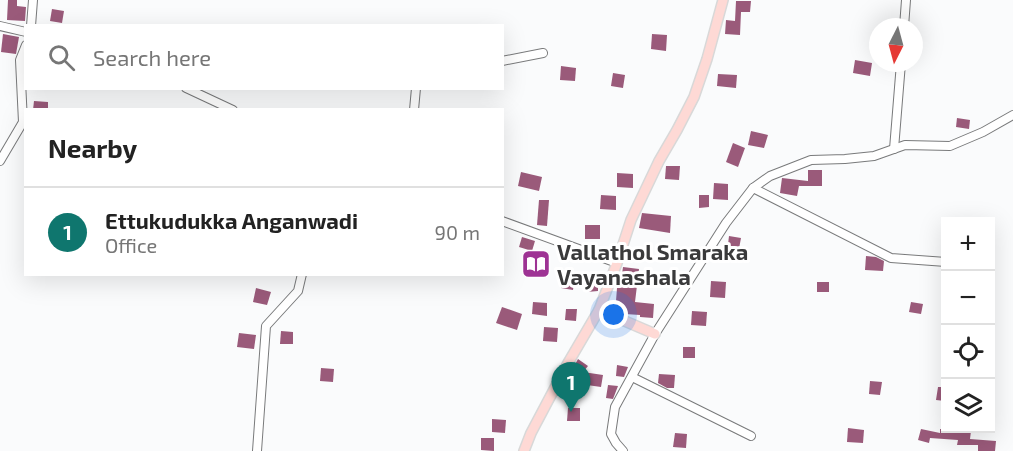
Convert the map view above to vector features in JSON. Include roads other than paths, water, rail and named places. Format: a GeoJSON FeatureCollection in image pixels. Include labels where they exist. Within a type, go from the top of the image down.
{"type":"FeatureCollection","features":[{"type":"Feature","properties":{"kind":"main road"},"geometry":{"type":"LineString","coordinates":[[524,451],[568,363],[599,310],[631,220],[659,161],[694,97],[723,0]]}},
{"type":"Feature","properties":{"kind":"main road"},"geometry":{"type":"LineString","coordinates":[[599,310],[655,334]]}},
{"type":"Feature","properties":{"kind":"street"},"geometry":{"type":"LineString","coordinates":[[30,24],[33,0]]}},
{"type":"Feature","properties":{"kind":"street"},"geometry":{"type":"LineString","coordinates":[[905,18],[906,0]]}},
{"type":"Feature","properties":{"kind":"street"},"geometry":{"type":"LineString","coordinates":[[0,26],[24,32]]}},
{"type":"Feature","properties":{"kind":"street"},"geometry":{"type":"LineString","coordinates":[[0,161],[23,122],[20,60],[24,50]]}},
{"type":"Feature","properties":{"kind":"street"},"geometry":{"type":"LineString","coordinates":[[504,61],[543,53]]}},
{"type":"Feature","properties":{"kind":"street"},"geometry":{"type":"LineString","coordinates":[[894,149],[900,72]]}},
{"type":"Feature","properties":{"kind":"street"},"geometry":{"type":"LineString","coordinates":[[190,90],[229,108]]}},
{"type":"Feature","properties":{"kind":"street"},"geometry":{"type":"LineString","coordinates":[[414,108],[416,90]]}},
{"type":"Feature","properties":{"kind":"street"},"geometry":{"type":"LineString","coordinates":[[623,451],[611,434],[615,407],[655,334],[726,223],[753,188],[770,176],[811,160],[874,156],[905,145],[950,146],[1013,116]]}},
{"type":"Feature","properties":{"kind":"street"},"geometry":{"type":"LineString","coordinates":[[753,188],[891,258],[941,262]]}},
{"type":"Feature","properties":{"kind":"street"},"geometry":{"type":"LineString","coordinates":[[504,222],[617,263]]}},
{"type":"Feature","properties":{"kind":"street"},"geometry":{"type":"LineString","coordinates":[[257,451],[266,326],[298,291],[302,276]]}},
{"type":"Feature","properties":{"kind":"street"},"geometry":{"type":"LineString","coordinates":[[632,377],[751,436]]}},
{"type":"Feature","properties":{"kind":"place","name":"Vallathol Smaraka Vayanashala"},"geometry":{"type":"Point","coordinates":[536,264]}},
{"type":"Feature","properties":{"kind":"place","name":"Ettukudukka Anganwadi"},"geometry":{"type":"Point","coordinates":[571,412]}}]}
